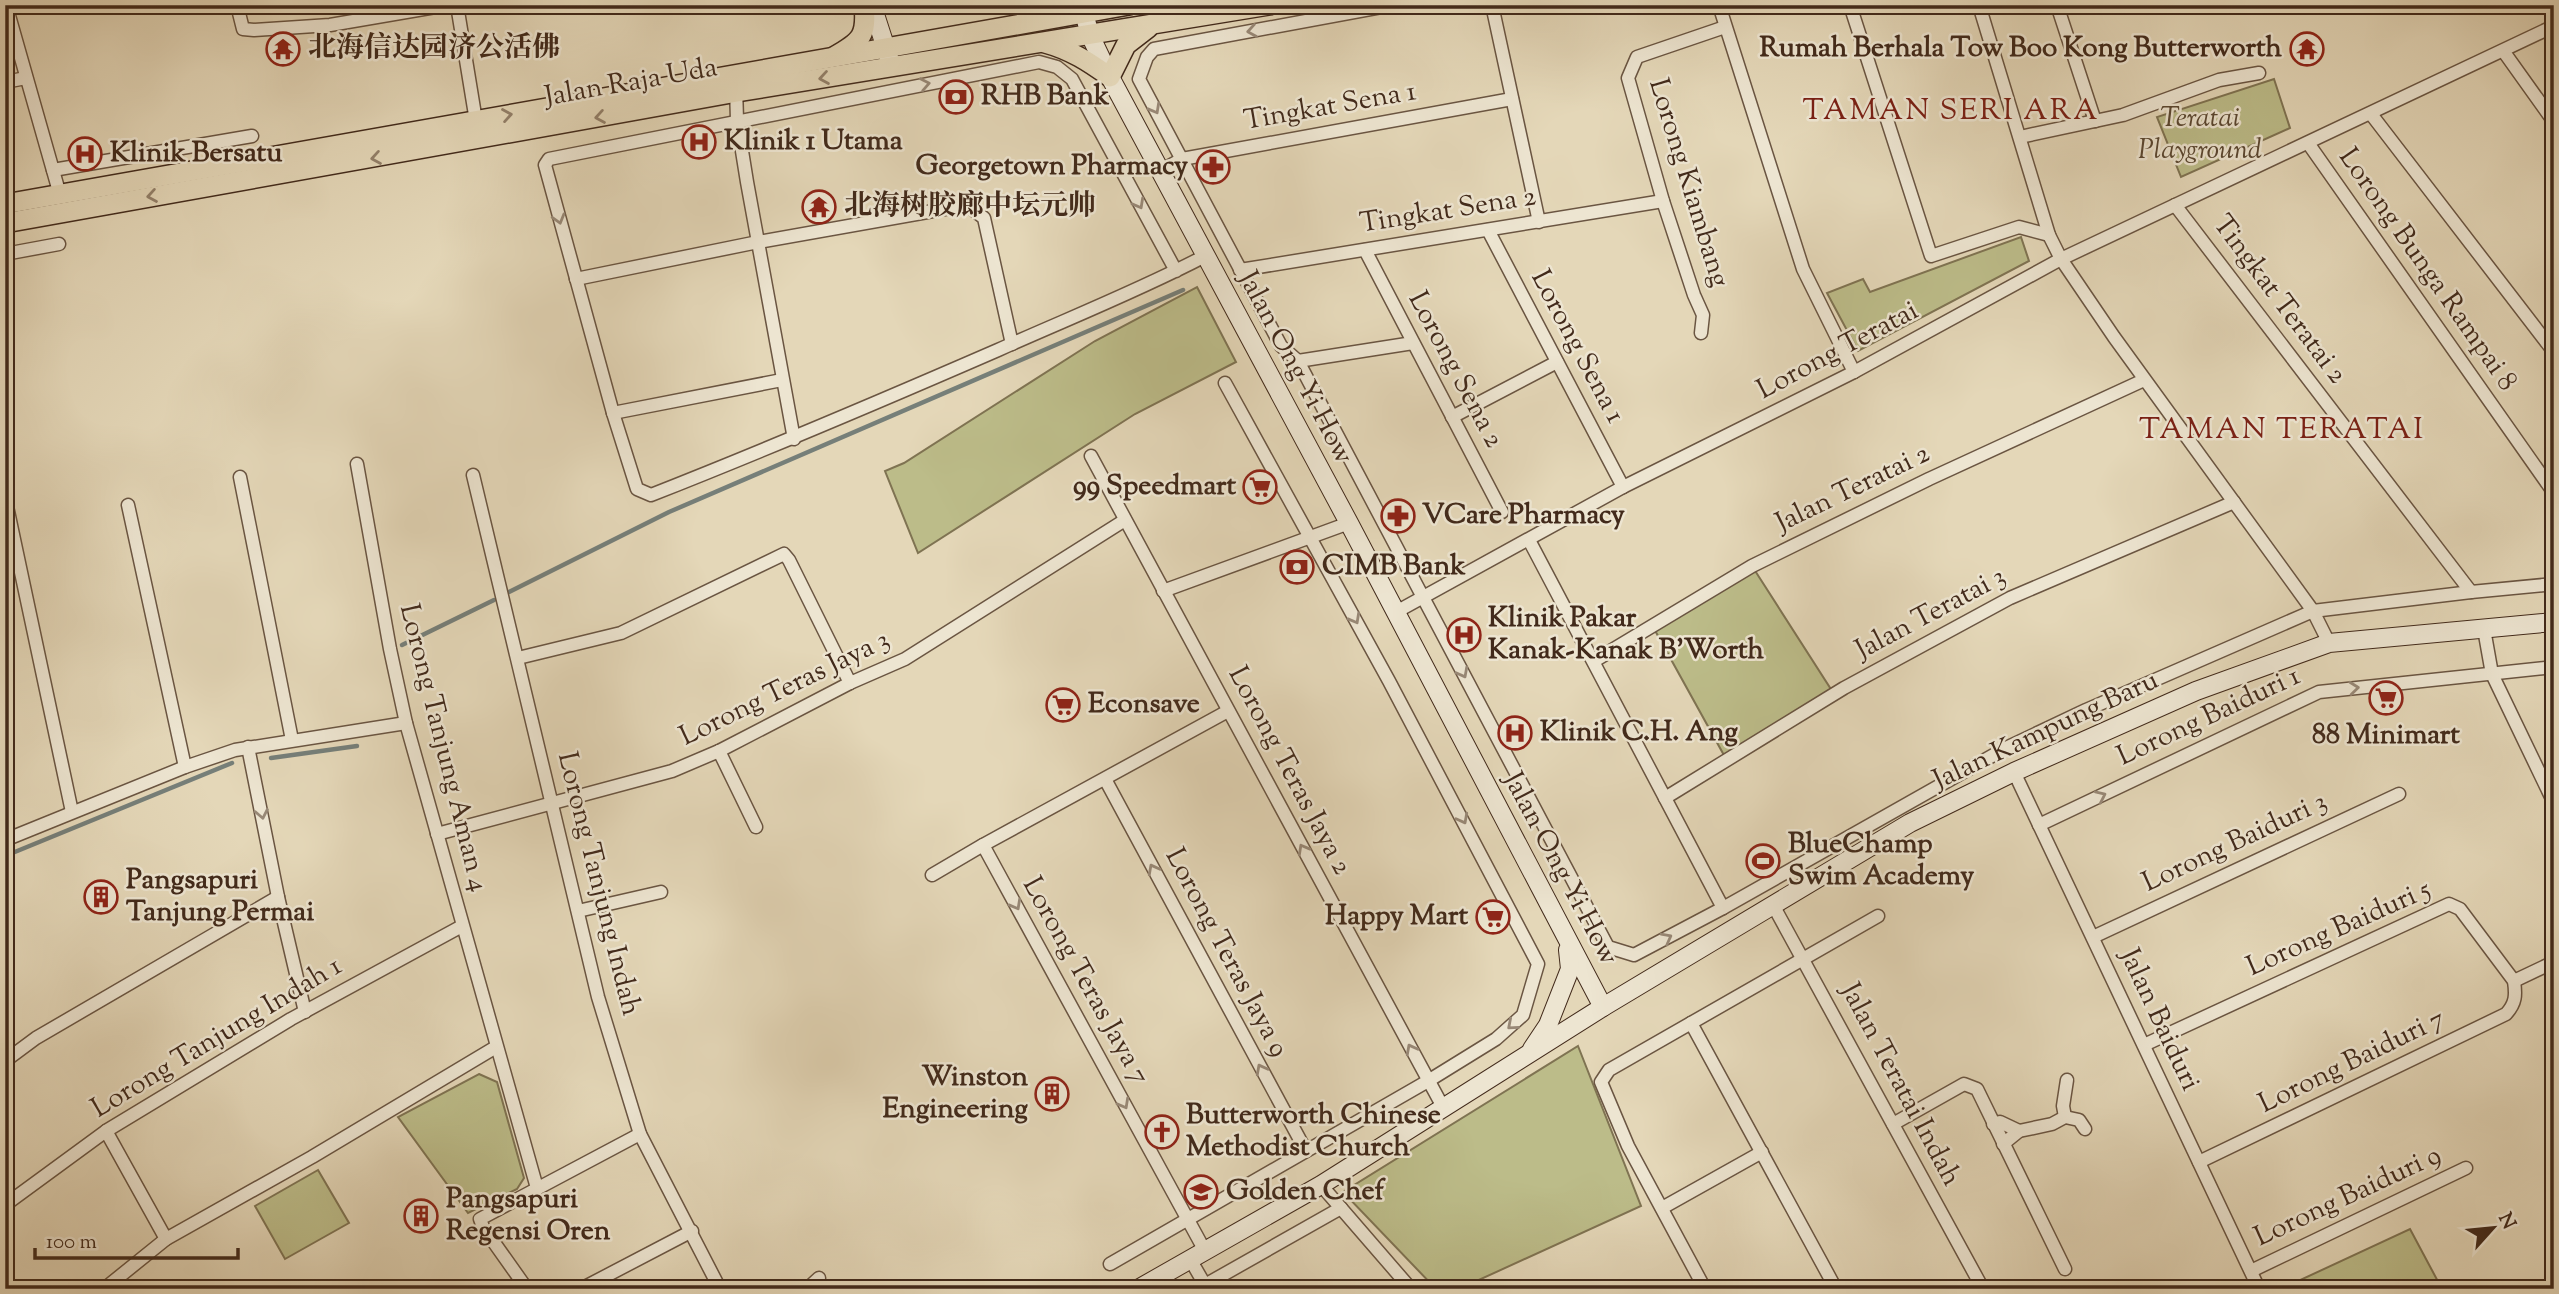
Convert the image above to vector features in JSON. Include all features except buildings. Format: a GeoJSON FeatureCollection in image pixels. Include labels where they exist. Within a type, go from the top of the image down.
{"type":"FeatureCollection","features":[{"type":"Feature","properties":{"kind":"main road"},"geometry":{"type":"LineString","coordinates":[[828,59],[859,39],[867,26],[864,5]]}},
{"type":"Feature","properties":{"kind":"main road"},"geometry":{"type":"LineString","coordinates":[[872,5],[889,59]]}},
{"type":"Feature","properties":{"kind":"main road","name":"Jalan Raja Uda"},"geometry":{"type":"LineString","coordinates":[[5,223],[736,83],[828,59],[889,59],[1129,5]]}},
{"type":"Feature","properties":{"kind":"main road","name":"Jalan Raja Uda"},"geometry":{"type":"LineString","coordinates":[[5,204],[476,121],[889,59],[1090,35],[1269,5]]}},
{"type":"Feature","properties":{"kind":"main road","name":"Jalan Ong Yi How"},"geometry":{"type":"LineString","coordinates":[[1084,13],[1090,35],[1110,77],[1349,523],[1603,1007],[1444,1110],[1321,1185],[1138,1289]]}},
{"type":"Feature","properties":{"kind":"main road"},"geometry":{"type":"LineString","coordinates":[[1041,42],[1065,49],[1085,59],[1110,77],[1126,45],[1151,26]]}},
{"type":"Feature","properties":{"kind":"main road","name":"Jalan Kampung Baru"},"geometry":{"type":"LineString","coordinates":[[1603,1007],[1910,823],[2014,772],[2196,691],[2329,643],[2554,622]]}},
{"type":"Feature","properties":{"kind":"main road"},"geometry":{"type":"LineString","coordinates":[[1528,1055],[1548,1025],[1570,970],[1566,938]]}},
{"type":"Feature","properties":{"kind":"street"},"geometry":{"type":"LineString","coordinates":[[6,5],[60,195]]}},
{"type":"Feature","properties":{"kind":"street"},"geometry":{"type":"LineString","coordinates":[[237,5],[243,29],[254,30],[330,25],[447,5]]}},
{"type":"Feature","properties":{"kind":"street"},"geometry":{"type":"LineString","coordinates":[[457,5],[476,121]]}},
{"type":"Feature","properties":{"kind":"street","name":"Jalan Ong Yi How"},"geometry":{"type":"LineString","coordinates":[[1392,5],[1154,49],[1147,57],[1139,79],[1281,346],[1298,360],[1608,947],[1634,955],[1723,908],[2006,748],[2086,710],[2313,611],[2554,584]]}},
{"type":"Feature","properties":{"kind":"street"},"geometry":{"type":"LineString","coordinates":[[1492,5],[1539,222]]}},
{"type":"Feature","properties":{"kind":"street"},"geometry":{"type":"LineString","coordinates":[[1719,5],[1803,269],[1854,372]]}},
{"type":"Feature","properties":{"kind":"street"},"geometry":{"type":"LineString","coordinates":[[1850,5],[1931,256],[2019,227],[2049,235]]}},
{"type":"Feature","properties":{"kind":"street"},"geometry":{"type":"LineString","coordinates":[[1979,5],[2049,235],[2061,259],[2144,380],[2313,611],[2329,643]]}},
{"type":"Feature","properties":{"kind":"street"},"geometry":{"type":"LineString","coordinates":[[2057,5],[2095,121]]}},
{"type":"Feature","properties":{"kind":"street","name":"Lorong Teratai"},"geometry":{"type":"LineString","coordinates":[[1396,612],[1623,487],[1854,372],[2061,259],[2504,52],[2554,26]]}},
{"type":"Feature","properties":{"kind":"street","name":"Lorong Kiambang"},"geometry":{"type":"LineString","coordinates":[[1701,332],[1703,315],[1663,201],[1628,78],[1637,57],[1725,27]]}},
{"type":"Feature","properties":{"kind":"street"},"geometry":{"type":"LineString","coordinates":[[2504,52],[2554,122]]}},
{"type":"Feature","properties":{"kind":"street"},"geometry":{"type":"LineString","coordinates":[[1176,271],[1072,79],[1057,67],[1039,62],[549,159],[545,165],[613,413],[637,489],[651,495],[794,439],[1176,271],[1205,256]]}},
{"type":"Feature","properties":{"kind":"street"},"geometry":{"type":"LineString","coordinates":[[2020,137],[2123,115],[2220,80],[2259,74]]}},
{"type":"Feature","properties":{"kind":"street"},"geometry":{"type":"LineString","coordinates":[[5,82],[26,78]]}},
{"type":"Feature","properties":{"kind":"street"},"geometry":{"type":"LineString","coordinates":[[736,83],[737,120],[794,439]]}},
{"type":"Feature","properties":{"kind":"street","name":"Tingkat Sena 1"},"geometry":{"type":"LineString","coordinates":[[1160,171],[1182,159],[1512,99]]}},
{"type":"Feature","properties":{"kind":"street"},"geometry":{"type":"LineString","coordinates":[[2371,114],[2554,352]]}},
{"type":"Feature","properties":{"kind":"street"},"geometry":{"type":"LineString","coordinates":[[53,170],[251,136]]}},
{"type":"Feature","properties":{"kind":"street","name":"Lorong Bunga Rampai 8"},"geometry":{"type":"LineString","coordinates":[[2308,143],[2554,493]]}},
{"type":"Feature","properties":{"kind":"street","name":"Tingkat Sena 2"},"geometry":{"type":"LineString","coordinates":[[1240,270],[1663,201]]}},
{"type":"Feature","properties":{"kind":"street"},"geometry":{"type":"LineString","coordinates":[[576,279],[758,242],[967,205],[984,218],[1012,344]]}},
{"type":"Feature","properties":{"kind":"street","name":"Tingkat Teratai 2"},"geometry":{"type":"LineString","coordinates":[[2175,205],[2471,592]]}},
{"type":"Feature","properties":{"kind":"street","name":"Lorong Sena 1"},"geometry":{"type":"LineString","coordinates":[[1488,230],[1623,487]]}},
{"type":"Feature","properties":{"kind":"street"},"geometry":{"type":"LineString","coordinates":[[5,254],[60,244]]}},
{"type":"Feature","properties":{"kind":"street","name":"Lorong Sena 2"},"geometry":{"type":"LineString","coordinates":[[1365,250],[1502,512]]}},
{"type":"Feature","properties":{"kind":"street"},"geometry":{"type":"LineString","coordinates":[[1298,360],[1413,343]]}},
{"type":"Feature","properties":{"kind":"street"},"geometry":{"type":"LineString","coordinates":[[1260,356],[1281,346]]}},
{"type":"Feature","properties":{"kind":"street"},"geometry":{"type":"LineString","coordinates":[[1452,417],[1557,362]]}},
{"type":"Feature","properties":{"kind":"street"},"geometry":{"type":"LineString","coordinates":[[613,413],[782,380]]}},
{"type":"Feature","properties":{"kind":"street","name":"Jalan Teratai 2"},"geometry":{"type":"LineString","coordinates":[[1594,661],[1752,566],[1929,479],[2144,380]]}},
{"type":"Feature","properties":{"kind":"street"},"geometry":{"type":"LineString","coordinates":[[1110,1264],[1496,1039],[1523,1015],[1538,964],[1389,681],[1225,383]]}},
{"type":"Feature","properties":{"kind":"street","name":"Lorong Teras Jaya 2"},"geometry":{"type":"LineString","coordinates":[[1091,456],[1444,1110]]}},
{"type":"Feature","properties":{"kind":"street","name":"Lorong Tanjung Aman 4"},"geometry":{"type":"LineString","coordinates":[[357,464],[406,723],[537,1188]]}},
{"type":"Feature","properties":{"kind":"street","name":"Lorong Tanjung Indah"},"geometry":{"type":"LineString","coordinates":[[473,475],[598,998],[640,1134],[720,1289]]}},
{"type":"Feature","properties":{"kind":"street"},"geometry":{"type":"LineString","coordinates":[[240,477],[292,740]]}},
{"type":"Feature","properties":{"kind":"street"},"geometry":{"type":"LineString","coordinates":[[5,497],[72,812]]}},
{"type":"Feature","properties":{"kind":"street","name":"Jalan Teratai 3"},"geometry":{"type":"LineString","coordinates":[[1665,798],[1844,688],[2011,598],[2234,502]]}},
{"type":"Feature","properties":{"kind":"street"},"geometry":{"type":"LineString","coordinates":[[128,505],[184,767]]}},
{"type":"Feature","properties":{"kind":"street","name":"Lorong Teras Jaya 3"},"geometry":{"type":"LineString","coordinates":[[437,834],[671,771],[719,751],[850,683],[905,659],[1125,520]]}},
{"type":"Feature","properties":{"kind":"street"},"geometry":{"type":"LineString","coordinates":[[1163,591],[1349,523]]}},
{"type":"Feature","properties":{"kind":"street"},"geometry":{"type":"LineString","coordinates":[[1529,540],[1723,908]]}},
{"type":"Feature","properties":{"kind":"street"},"geometry":{"type":"LineString","coordinates":[[518,658],[621,633],[784,554],[850,683]]}},
{"type":"Feature","properties":{"kind":"street"},"geometry":{"type":"LineString","coordinates":[[2484,629],[2492,674],[2554,803]]}},
{"type":"Feature","properties":{"kind":"street","name":"Lorong Baiduri 1"},"geometry":{"type":"LineString","coordinates":[[2039,825],[2319,692],[2554,667]]}},
{"type":"Feature","properties":{"kind":"street"},"geometry":{"type":"LineString","coordinates":[[932,875],[1228,711]]}},
{"type":"Feature","properties":{"kind":"street"},"geometry":{"type":"LineString","coordinates":[[5,840],[184,767],[248,747],[406,723]]}},
{"type":"Feature","properties":{"kind":"street"},"geometry":{"type":"LineString","coordinates":[[248,747],[278,897],[305,1012]]}},
{"type":"Feature","properties":{"kind":"street"},"geometry":{"type":"LineString","coordinates":[[719,751],[756,827]]}},
{"type":"Feature","properties":{"kind":"street","name":"Jalan Baiduri"},"geometry":{"type":"LineString","coordinates":[[2014,772],[2259,1289]]}},
{"type":"Feature","properties":{"kind":"street","name":"Lorong Teras Jaya 9"},"geometry":{"type":"LineString","coordinates":[[1105,779],[1306,1150]]}},
{"type":"Feature","properties":{"kind":"street","name":"Lorong Baiduri 3"},"geometry":{"type":"LineString","coordinates":[[2093,937],[2399,794]]}},
{"type":"Feature","properties":{"kind":"street","name":"Lorong Teras Jaya 7"},"geometry":{"type":"LineString","coordinates":[[983,845],[1187,1220],[1205,1287]]}},
{"type":"Feature","properties":{"kind":"street"},"geometry":{"type":"LineString","coordinates":[[578,911],[661,892]]}},
{"type":"Feature","properties":{"kind":"street"},"geometry":{"type":"LineString","coordinates":[[5,1061],[36,1038],[278,897]]}},
{"type":"Feature","properties":{"kind":"street","name":"Lorong Baiduri 5"},"geometry":{"type":"LineString","coordinates":[[2144,1045],[2449,904],[2460,909],[2514,981],[2516,995]]}},
{"type":"Feature","properties":{"kind":"street","name":"Jalan Teratai Indah"},"geometry":{"type":"LineString","coordinates":[[1773,905],[1983,1289]]}},
{"type":"Feature","properties":{"kind":"street"},"geometry":{"type":"LineString","coordinates":[[1705,1289],[1628,1146],[1601,1082],[1609,1070],[1878,916]]}},
{"type":"Feature","properties":{"kind":"street","name":"Lorong Tanjung Indah 1"},"geometry":{"type":"LineString","coordinates":[[5,1205],[106,1131],[305,1012],[462,926]]}},
{"type":"Feature","properties":{"kind":"street"},"geometry":{"type":"LineString","coordinates":[[2514,981],[2554,962]]}},
{"type":"Feature","properties":{"kind":"street","name":"Lorong Baiduri 7"},"geometry":{"type":"LineString","coordinates":[[2200,1163],[2506,1014],[2514,1005],[2516,995]]}},
{"type":"Feature","properties":{"kind":"street"},"geometry":{"type":"LineString","coordinates":[[1691,1023],[1836,1289]]}},
{"type":"Feature","properties":{"kind":"street"},"geometry":{"type":"LineString","coordinates":[[104,1289],[166,1239],[312,1157],[495,1044]]}},
{"type":"Feature","properties":{"kind":"street"},"geometry":{"type":"LineString","coordinates":[[2065,1117],[2063,1106],[2067,1080]]}},
{"type":"Feature","properties":{"kind":"street"},"geometry":{"type":"LineString","coordinates":[[1893,1124],[1964,1084],[1977,1089],[2065,1269]]}},
{"type":"Feature","properties":{"kind":"street"},"geometry":{"type":"LineString","coordinates":[[2003,1144],[2019,1131],[2052,1124],[2065,1117],[2079,1120],[2085,1129]]}},
{"type":"Feature","properties":{"kind":"street"},"geometry":{"type":"LineString","coordinates":[[1993,1124],[2000,1122],[2019,1131]]}},
{"type":"Feature","properties":{"kind":"street"},"geometry":{"type":"LineString","coordinates":[[106,1131],[166,1239]]}},
{"type":"Feature","properties":{"kind":"street"},"geometry":{"type":"LineString","coordinates":[[527,1289],[480,1219],[640,1134]]}},
{"type":"Feature","properties":{"kind":"street"},"geometry":{"type":"LineString","coordinates":[[1662,1209],[1762,1152]]}},
{"type":"Feature","properties":{"kind":"street","name":"Lorong Baiduri 9"},"geometry":{"type":"LineString","coordinates":[[2251,1271],[2466,1168]]}},
{"type":"Feature","properties":{"kind":"street"},"geometry":{"type":"LineString","coordinates":[[1321,1185],[1411,1289]]}},
{"type":"Feature","properties":{"kind":"street"},"geometry":{"type":"LineString","coordinates":[[1205,1287],[1341,1208]]}},
{"type":"Feature","properties":{"kind":"street"},"geometry":{"type":"LineString","coordinates":[[581,1289],[692,1231]]}},
{"type":"Feature","properties":{"kind":"street"},"geometry":{"type":"LineString","coordinates":[[807,1289],[820,1278]]}},
{"type":"Feature","properties":{"kind":"green space","name":"Teratai Playground"},"geometry":{"type":"Polygon","coordinates":[[[2274,79],[2290,128],[2181,177],[2157,117],[2274,79]]]}},
{"type":"Feature","properties":{"kind":"green space"},"geometry":{"type":"Polygon","coordinates":[[[2021,237],[2029,261],[1858,351],[1827,293],[1863,279],[1870,292],[2021,237]]]}},
{"type":"Feature","properties":{"kind":"green space"},"geometry":{"type":"Polygon","coordinates":[[[1197,287],[1236,362],[1135,414],[918,553],[885,471],[904,463],[1095,341],[1197,287]]]}},
{"type":"Feature","properties":{"kind":"green space"},"geometry":{"type":"Polygon","coordinates":[[[1752,566],[1834,694],[1725,757],[1652,625],[1752,566]]]}},
{"type":"Feature","properties":{"kind":"green space"},"geometry":{"type":"Polygon","coordinates":[[[1578,1046],[1641,1206],[1459,1289],[1436,1289],[1343,1192],[1578,1046]]]}},
{"type":"Feature","properties":{"kind":"green space"},"geometry":{"type":"Polygon","coordinates":[[[479,1074],[497,1082],[524,1178],[517,1189],[468,1213],[398,1117],[479,1074]]]}},
{"type":"Feature","properties":{"kind":"green space"},"geometry":{"type":"Polygon","coordinates":[[[318,1170],[349,1223],[285,1259],[255,1206],[318,1170]]]}},
{"type":"Feature","properties":{"kind":"green space"},"geometry":{"type":"Polygon","coordinates":[[[2410,1229],[2442,1289],[2281,1289],[2410,1229]]]}},
{"type":"Feature","properties":{"kind":"waterway"},"geometry":{"type":"LineString","coordinates":[[509,592],[669,512],[1183,290]]}},
{"type":"Feature","properties":{"kind":"waterway"},"geometry":{"type":"LineString","coordinates":[[402,645],[494,600]]}},
{"type":"Feature","properties":{"kind":"waterway"},"geometry":{"type":"LineString","coordinates":[[271,758],[357,746]]}},
{"type":"Feature","properties":{"kind":"waterway"},"geometry":{"type":"LineString","coordinates":[[5,856],[232,763]]}},
{"type":"Feature","properties":{"kind":"place","name":"北海信达园济公活佛"},"geometry":{"type":"Point","coordinates":[283,49]}},
{"type":"Feature","properties":{"kind":"place","name":"Rumah Berhala Tow Boo Kong Butterworth"},"geometry":{"type":"Point","coordinates":[2307,49]}},
{"type":"Feature","properties":{"kind":"place","name":"RHB Bank"},"geometry":{"type":"Point","coordinates":[956,97]}},
{"type":"Feature","properties":{"kind":"place","name":"Klinik 1 Utama"},"geometry":{"type":"Point","coordinates":[699,142]}},
{"type":"Feature","properties":{"kind":"place","name":"Klinik Bersatu"},"geometry":{"type":"Point","coordinates":[85,154]}},
{"type":"Feature","properties":{"kind":"place","name":"Georgetown Pharmacy"},"geometry":{"type":"Point","coordinates":[1213,167]}},
{"type":"Feature","properties":{"kind":"place","name":"北海树胶廊中坛元帅"},"geometry":{"type":"Point","coordinates":[819,207]}},
{"type":"Feature","properties":{"kind":"place","name":"99 Speedmart"},"geometry":{"type":"Point","coordinates":[1260,487]}},
{"type":"Feature","properties":{"kind":"place","name":"VCare Pharmacy"},"geometry":{"type":"Point","coordinates":[1398,516]}},
{"type":"Feature","properties":{"kind":"place","name":"CIMB Bank"},"geometry":{"type":"Point","coordinates":[1297,567]}},
{"type":"Feature","properties":{"kind":"place","name":"Klinik Pakar Kanak-Kanak B'Worth"},"geometry":{"type":"Point","coordinates":[1464,635]}},
{"type":"Feature","properties":{"kind":"place","name":"88 Minimart"},"geometry":{"type":"Point","coordinates":[2386,698]}},
{"type":"Feature","properties":{"kind":"place","name":"Econsave"},"geometry":{"type":"Point","coordinates":[1063,705]}},
{"type":"Feature","properties":{"kind":"place","name":"Klinik C.H. Ang"},"geometry":{"type":"Point","coordinates":[1515,733]}},
{"type":"Feature","properties":{"kind":"place","name":"BlueChamp Swim Academy"},"geometry":{"type":"Point","coordinates":[1763,861]}},
{"type":"Feature","properties":{"kind":"place","name":"Pangsapuri Tanjung Permai"},"geometry":{"type":"Point","coordinates":[101,897]}},
{"type":"Feature","properties":{"kind":"place","name":"Happy Mart"},"geometry":{"type":"Point","coordinates":[1493,917]}},
{"type":"Feature","properties":{"kind":"place","name":"Winston Engineering"},"geometry":{"type":"Point","coordinates":[1052,1094]}},
{"type":"Feature","properties":{"kind":"place","name":"Butterworth Chinese Methodist Church"},"geometry":{"type":"Point","coordinates":[1162,1132]}},
{"type":"Feature","properties":{"kind":"place","name":"Golden Chef"},"geometry":{"type":"Point","coordinates":[1201,1192]}},
{"type":"Feature","properties":{"kind":"place","name":"Pangsapuri Regensi Oren"},"geometry":{"type":"Point","coordinates":[421,1216]}},
{"type":"Feature","properties":{"kind":"district","name":"TAMAN SERI ARA"},"geometry":{"type":"Point","coordinates":[1951,111]}},
{"type":"Feature","properties":{"kind":"district","name":"TAMAN TERATAI"},"geometry":{"type":"Point","coordinates":[2282,430]}}]}
